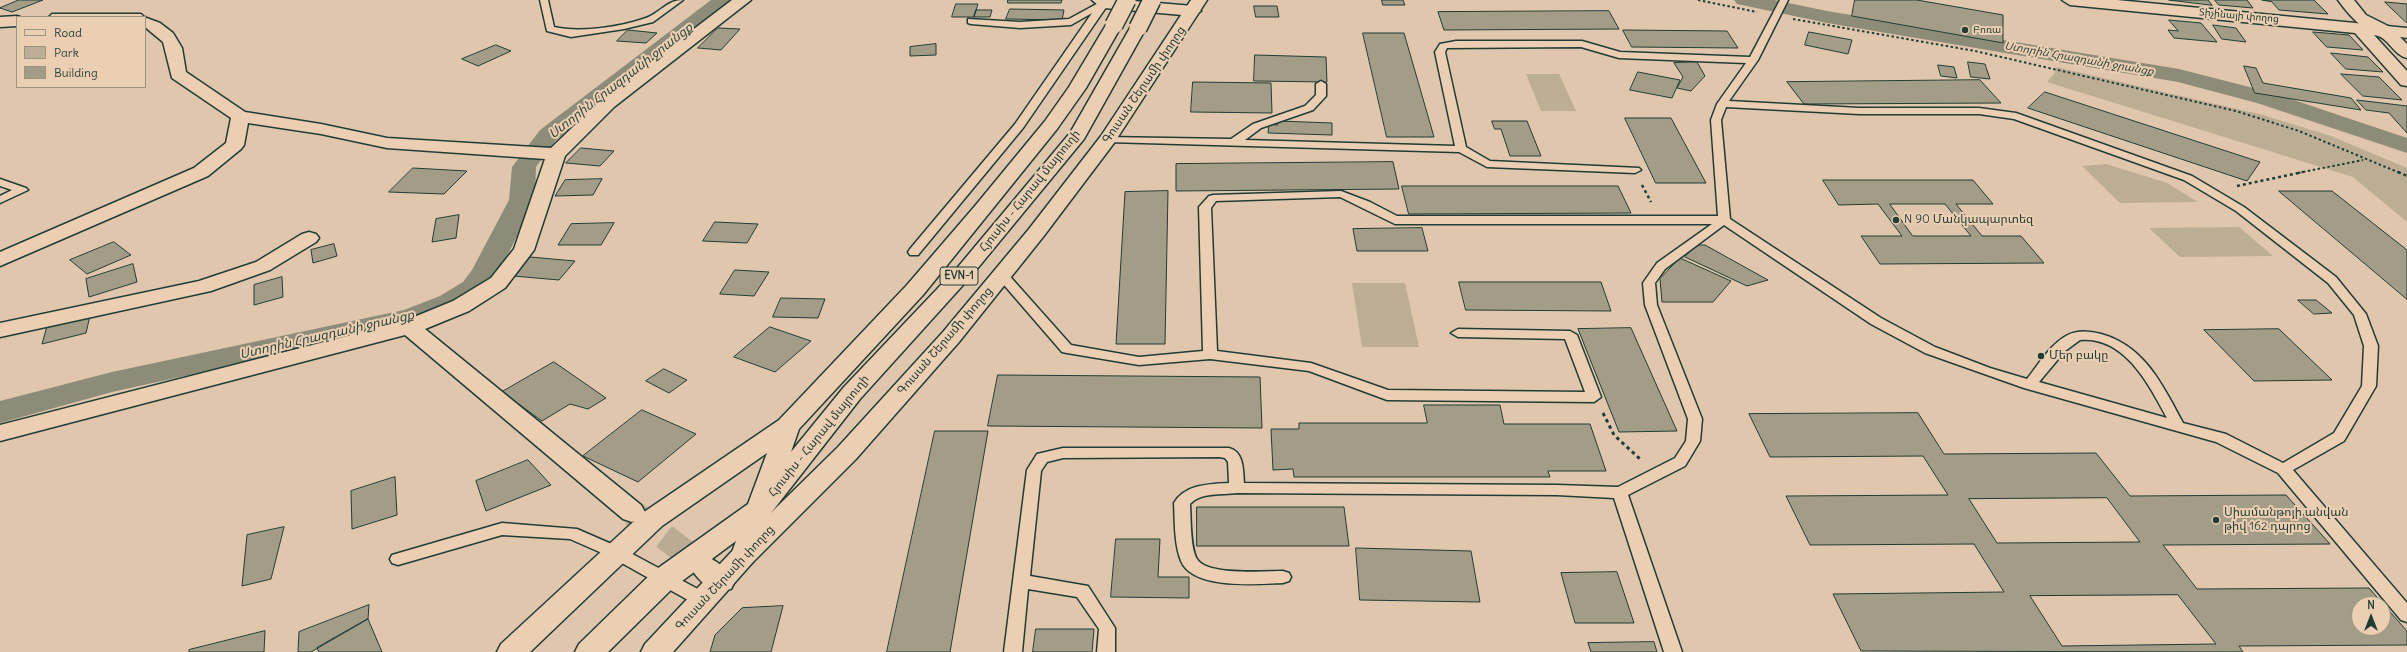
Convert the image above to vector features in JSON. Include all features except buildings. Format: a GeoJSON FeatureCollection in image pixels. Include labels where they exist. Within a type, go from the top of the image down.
{"type":"FeatureCollection","features":[{"type":"Feature","properties":{"kind":"main road"},"geometry":{"type":"LineString","coordinates":[[0,433],[409,327],[461,306],[498,283],[524,250],[551,153],[608,103],[727,10],[743,0]]}},
{"type":"Feature","properties":{"kind":"main road","name":"Հյուսիս - Հարավ մայրուղի"},"geometry":{"type":"LineString","coordinates":[[511,652],[653,519],[788,426],[915,290],[1055,119],[1077,88],[1127,0]]}},
{"type":"Feature","properties":{"kind":"main road","name":"Հյուսիս - Հարավ մայրուղի"},"geometry":{"type":"LineString","coordinates":[[589,652],[664,579],[759,510],[852,393],[965,270],[1078,135],[1152,0]]}},
{"type":"Feature","properties":{"kind":"main road","name":"Տիչինայի փողոց"},"geometry":{"type":"LineString","coordinates":[[2076,0],[2360,23],[2384,30],[2407,33]]}},
{"type":"Feature","properties":{"kind":"main road"},"geometry":{"type":"LineString","coordinates":[[2346,0],[2360,23],[2407,81]]}},
{"type":"Feature","properties":{"kind":"main road"},"geometry":{"type":"LineString","coordinates":[[1102,2],[1196,6]]}},
{"type":"Feature","properties":{"kind":"main road","name":"Գուսան Շերամի փողոց"},"geometry":{"type":"LineString","coordinates":[[655,652],[709,582],[744,555],[847,453],[951,337],[1002,275],[1108,139],[1196,6]]}},
{"type":"Feature","properties":{"kind":"main road"},"geometry":{"type":"LineString","coordinates":[[0,22],[16,21]]}},
{"type":"Feature","properties":{"kind":"main road"},"geometry":{"type":"LineString","coordinates":[[146,22],[162,30],[176,50],[178,74],[240,116],[321,129],[387,143],[551,153]]}},
{"type":"Feature","properties":{"kind":"main road"},"geometry":{"type":"LineString","coordinates":[[2384,30],[2407,53]]}},
{"type":"Feature","properties":{"kind":"main road"},"geometry":{"type":"LineString","coordinates":[[0,260],[201,172],[235,145],[240,116]]}},
{"type":"Feature","properties":{"kind":"main road"},"geometry":{"type":"LineString","coordinates":[[0,330],[204,286],[263,266],[309,238]]}},
{"type":"Feature","properties":{"kind":"main road"},"geometry":{"type":"LineString","coordinates":[[409,327],[632,512]]}},
{"type":"Feature","properties":{"kind":"main road","name":"Հյուսիս - Հարավ մայրուղի"},"geometry":{"type":"LineString","coordinates":[[759,510],[788,426]]}},
{"type":"Feature","properties":{"kind":"main road"},"geometry":{"type":"LineString","coordinates":[[744,555],[759,510]]}},
{"type":"Feature","properties":{"kind":"lane"},"geometry":{"type":"LineString","coordinates":[[544,0],[550,29],[571,34],[624,26],[650,20],[679,0]]}},
{"type":"Feature","properties":{"kind":"lane"},"geometry":{"type":"LineString","coordinates":[[1724,220],[1716,120],[1722,104],[1754,60],[1784,0]]}},
{"type":"Feature","properties":{"kind":"lane"},"geometry":{"type":"LineString","coordinates":[[971,21],[1020,25],[1071,22],[1102,2]]}},
{"type":"Feature","properties":{"kind":"lane"},"geometry":{"type":"LineString","coordinates":[[914,252],[1018,126],[1102,2]]}},
{"type":"Feature","properties":{"kind":"lane"},"geometry":{"type":"LineString","coordinates":[[1461,149],[1440,52],[1443,46],[1456,44],[1582,44],[1594,46],[1612,54],[1754,60]]}},
{"type":"Feature","properties":{"kind":"lane"},"geometry":{"type":"LineString","coordinates":[[1233,143],[1257,126],[1309,108],[1321,96],[1321,84]]}},
{"type":"Feature","properties":{"kind":"lane"},"geometry":{"type":"LineString","coordinates":[[1722,104],[1859,112],[1979,111],[2016,116],[2188,178],[2240,209],[2332,280],[2360,314],[2371,346],[2369,386],[2339,437],[2283,469]]}},
{"type":"Feature","properties":{"kind":"lane"},"geometry":{"type":"LineString","coordinates":[[1108,139],[1461,149],[1487,164],[1635,170]]}},
{"type":"Feature","properties":{"kind":"lane"},"geometry":{"type":"LineString","coordinates":[[0,182],[22,190],[0,200]]}},
{"type":"Feature","properties":{"kind":"lane"},"geometry":{"type":"LineString","coordinates":[[1210,355],[1204,207],[1213,198],[1237,196],[1342,194],[1366,204],[1395,220],[1724,220],[1876,321],[1930,350],[1985,371],[2029,385],[2221,438],[2283,469],[2407,615]]}},
{"type":"Feature","properties":{"kind":"lane"},"geometry":{"type":"LineString","coordinates":[[1283,577],[1210,575],[1196,570],[1189,562],[1182,503],[1185,498],[1194,494],[1237,488],[1557,490],[1620,493],[1658,475],[1680,462],[1694,441],[1695,420],[1651,305],[1649,283],[1661,266],[1724,220]]}},
{"type":"Feature","properties":{"kind":"lane"},"geometry":{"type":"LineString","coordinates":[[1002,275],[1067,349],[1139,361],[1210,355],[1311,367],[1387,395],[1594,397],[1570,335],[1458,333]]}},
{"type":"Feature","properties":{"kind":"lane"},"geometry":{"type":"LineString","coordinates":[[2029,385],[2070,340],[2080,336],[2106,339],[2128,351],[2146,371],[2178,426]]}},
{"type":"Feature","properties":{"kind":"lane"},"geometry":{"type":"LineString","coordinates":[[1013,652],[1034,470],[1042,458],[1063,453],[1229,453],[1235,460],[1237,488]]}},
{"type":"Feature","properties":{"kind":"lane"},"geometry":{"type":"LineString","coordinates":[[1620,493],[1673,652]]}},
{"type":"Feature","properties":{"kind":"lane"},"geometry":{"type":"LineString","coordinates":[[398,559],[502,529],[572,533],[617,554],[664,579],[709,582]]}},
{"type":"Feature","properties":{"kind":"lane"},"geometry":{"type":"LineString","coordinates":[[1021,581],[1082,591],[1107,628],[1106,652]]}},
{"type":"Feature","properties":{"kind":"path"},"geometry":{"type":"LineString","coordinates":[[1698,0],[1930,42],[2080,73],[2262,119],[2323,140],[2364,160],[2407,176]]}},
{"type":"Feature","properties":{"kind":"path"},"geometry":{"type":"LineString","coordinates":[[2212,191],[2364,160]]}},
{"type":"Feature","properties":{"kind":"path"},"geometry":{"type":"LineString","coordinates":[[1635,170],[1660,221]]}},
{"type":"Feature","properties":{"kind":"path"},"geometry":{"type":"LineString","coordinates":[[1594,397],[1614,435],[1658,475]]}},
{"type":"Feature","properties":{"kind":"green space"},"geometry":{"type":"Polygon","coordinates":[[[2056,67],[2263,115],[2331,136],[2407,168],[2407,222],[2353,177],[2047,82],[2054,74],[2056,67]]]}},
{"type":"Feature","properties":{"kind":"green space"},"geometry":{"type":"Polygon","coordinates":[[[1526,74],[1559,74],[1576,111],[1541,111],[1526,74]]]}},
{"type":"Feature","properties":{"kind":"green space"},"geometry":{"type":"Polygon","coordinates":[[[2106,164],[2167,183],[2198,202],[2120,203],[2082,166],[2106,164]]]}},
{"type":"Feature","properties":{"kind":"green space"},"geometry":{"type":"Polygon","coordinates":[[[2239,227],[2273,256],[2180,257],[2149,228],[2239,227]]]}},
{"type":"Feature","properties":{"kind":"green space"},"geometry":{"type":"Polygon","coordinates":[[[1352,283],[1405,283],[1419,347],[1362,347],[1352,283]]]}},
{"type":"Feature","properties":{"kind":"waterway","name":"Ստորին Հրազդանի ջրանցք"},"geometry":{"type":"LineString","coordinates":[[0,412],[112,382],[411,317],[450,302],[473,288],[485,272],[522,200],[524,167],[548,135],[703,14],[725,0]]}},
{"type":"Feature","properties":{"kind":"waterway","name":"Ստորին Հրազդանի ջրանցք"},"geometry":{"type":"LineString","coordinates":[[1744,0],[1827,17],[2179,76],[2265,98],[2407,146]]}},
{"type":"Feature","properties":{"kind":"tunnel"},"geometry":{"type":"LineString","coordinates":[[633,513],[702,565]]}},
{"type":"Feature","properties":{"kind":"place","name":"Բոռա"},"geometry":{"type":"Point","coordinates":[1965,30]}},
{"type":"Feature","properties":{"kind":"place","name":"N 90 Մանկապարտեզ"},"geometry":{"type":"Point","coordinates":[1896,220]}},
{"type":"Feature","properties":{"kind":"place","name":"Մեր բակը"},"geometry":{"type":"Point","coordinates":[2041,356]}},
{"type":"Feature","properties":{"kind":"place","name":"Սիամանթոյի անվան թիվ 162 դպրոց"},"geometry":{"type":"Point","coordinates":[2216,520]}}]}
